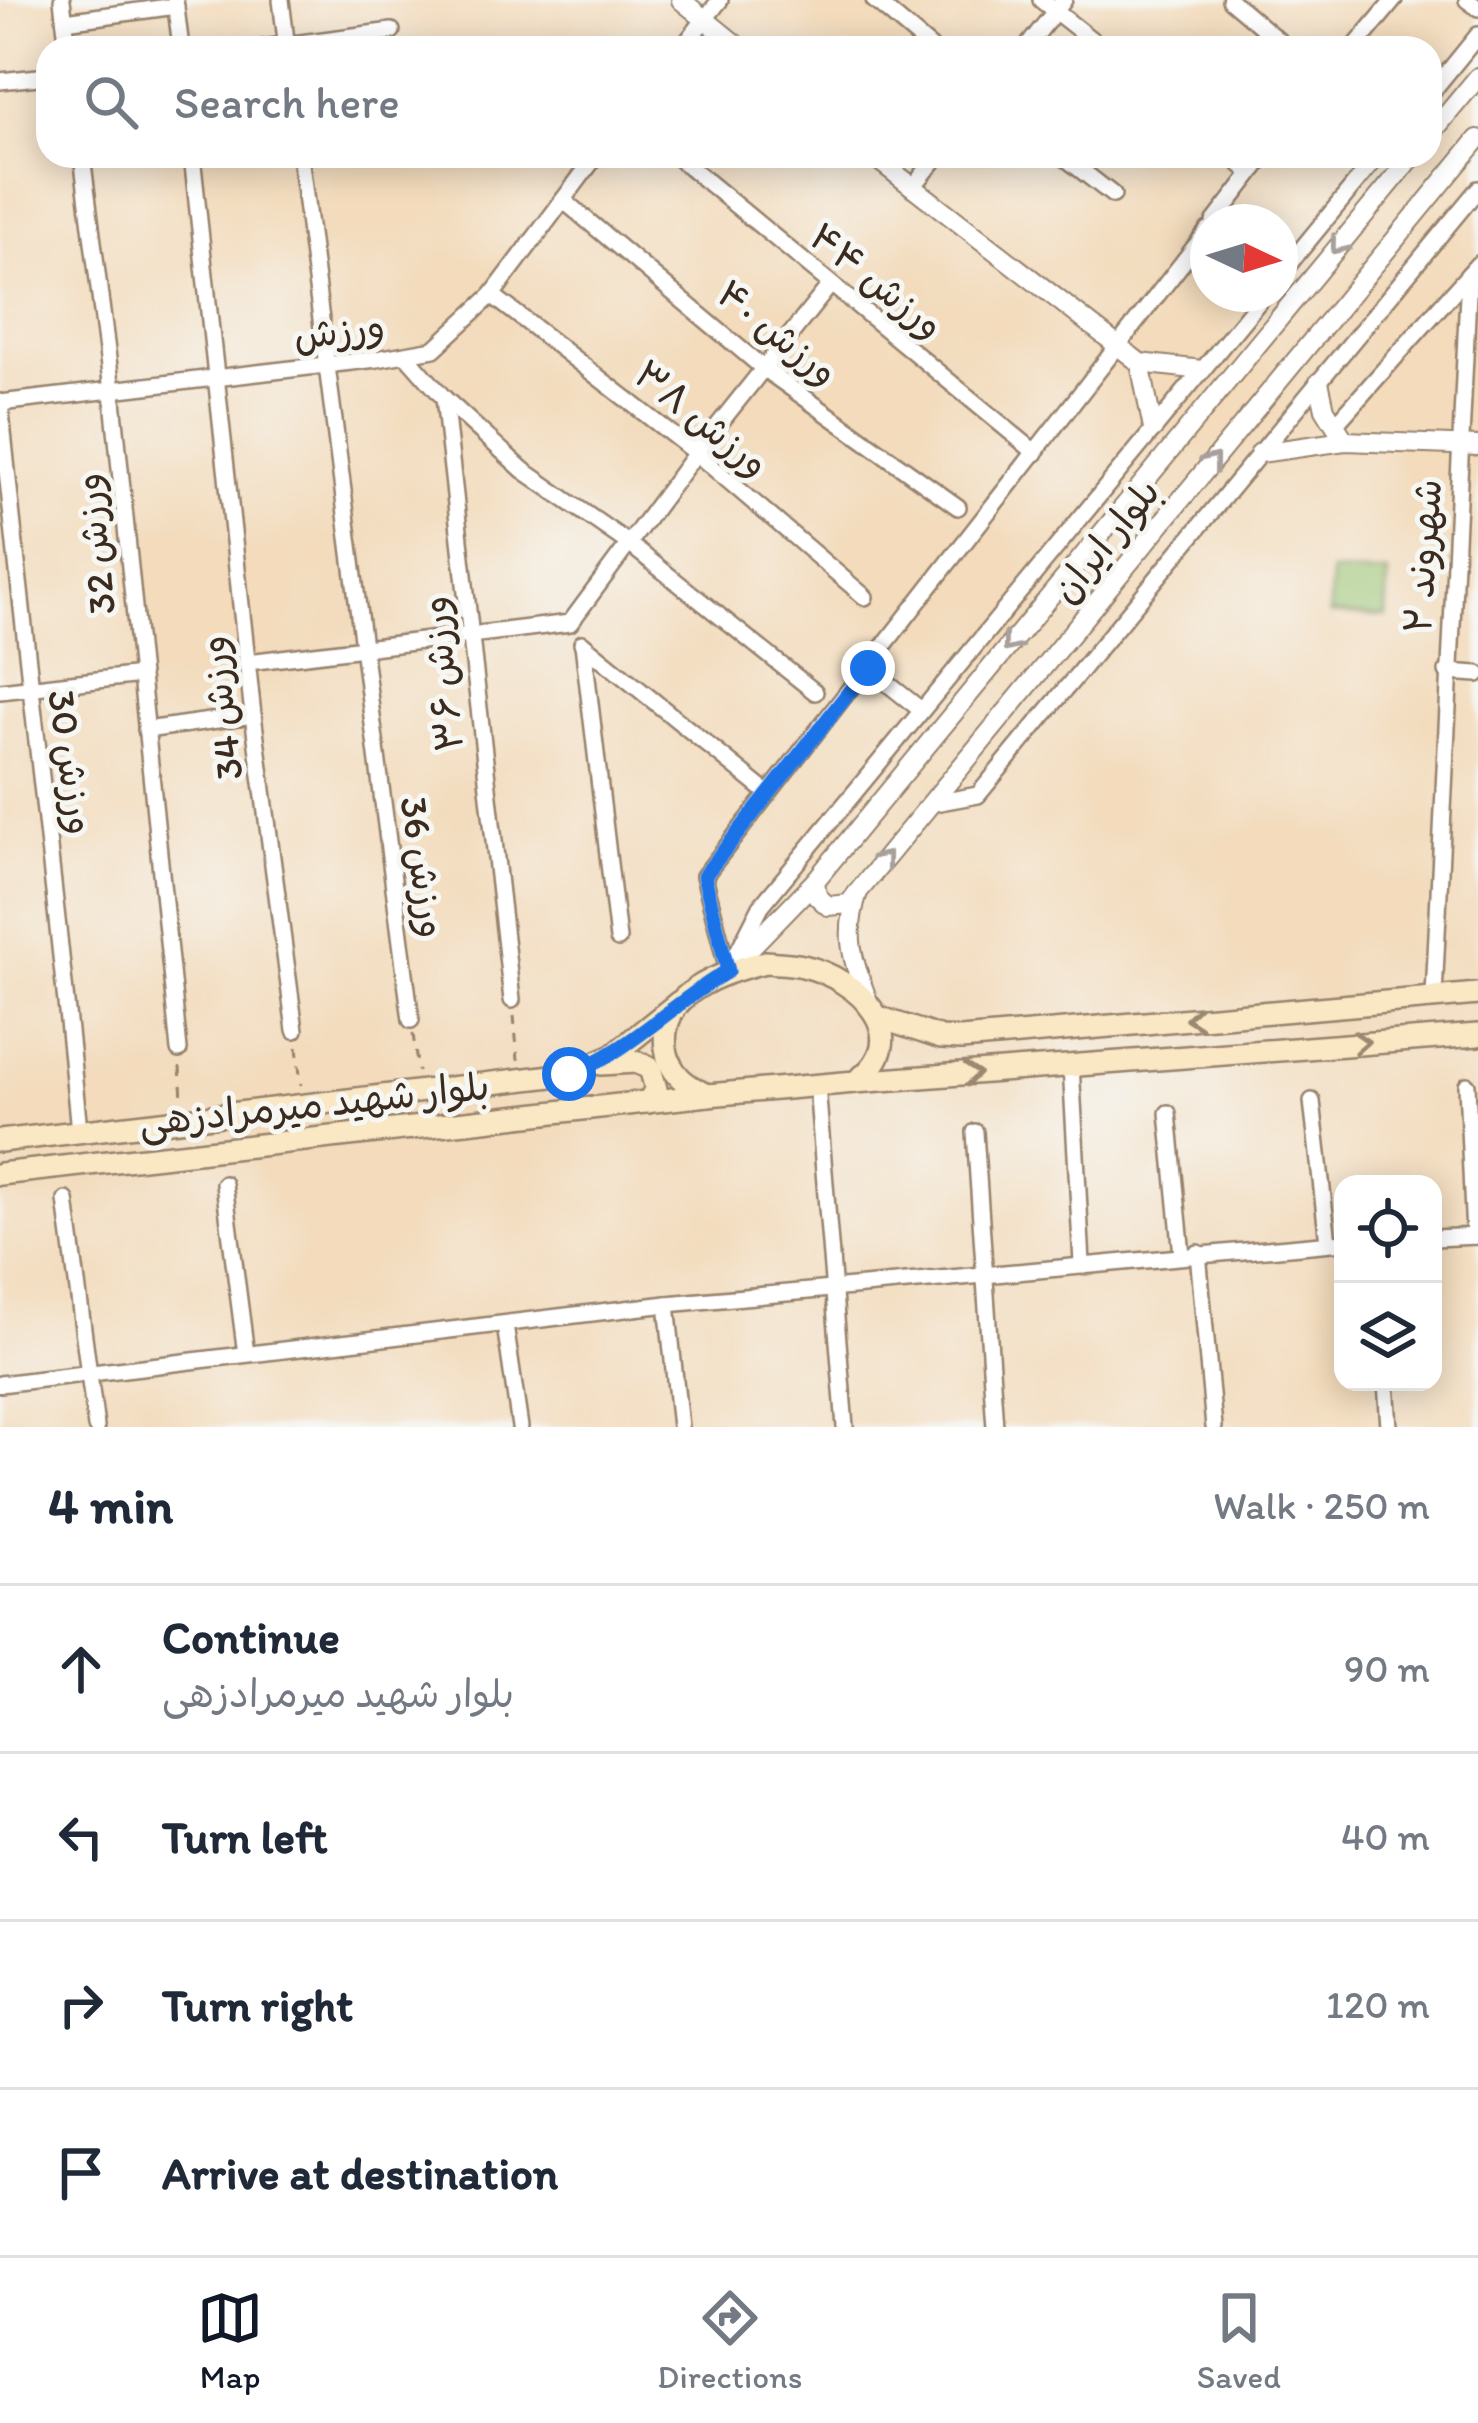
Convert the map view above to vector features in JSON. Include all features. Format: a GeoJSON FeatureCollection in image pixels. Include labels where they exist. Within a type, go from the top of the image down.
{"type":"FeatureCollection","features":[{"type":"Feature","properties":{"kind":"main road"},"geometry":{"type":"LineString","coordinates":[[1478,994],[961,1039],[940,1037],[874,1010],[839,980],[804,966],[765,962],[728,971],[679,1002],[664,1038],[676,1075],[709,1096],[1478,1035]]}},
{"type":"Feature","properties":{"kind":"main road","name":"بلوار شهید میرمرادزهی"},"geometry":{"type":"LineString","coordinates":[[0,1141],[569,1074],[597,1064],[679,1002]]}},
{"type":"Feature","properties":{"kind":"main road"},"geometry":{"type":"LineString","coordinates":[[855,1082],[868,1073],[883,1047],[874,1010]]}},
{"type":"Feature","properties":{"kind":"main road"},"geometry":{"type":"LineString","coordinates":[[597,1064],[636,1062],[650,1067],[656,1089],[648,1102]]}},
{"type":"Feature","properties":{"kind":"main road","name":"بلوار شهید میرمرادزهی"},"geometry":{"type":"LineString","coordinates":[[0,1174],[709,1096]]}},
{"type":"Feature","properties":{"kind":"street"},"geometry":{"type":"LineString","coordinates":[[62,0],[66,36]]}},
{"type":"Feature","properties":{"kind":"street"},"geometry":{"type":"LineString","coordinates":[[281,0],[285,36]]}},
{"type":"Feature","properties":{"kind":"street"},"geometry":{"type":"LineString","coordinates":[[681,0],[725,36]]}},
{"type":"Feature","properties":{"kind":"street"},"geometry":{"type":"LineString","coordinates":[[692,36],[720,0]]}},
{"type":"Feature","properties":{"kind":"street"},"geometry":{"type":"LineString","coordinates":[[874,0],[917,36]]}},
{"type":"Feature","properties":{"kind":"street"},"geometry":{"type":"LineString","coordinates":[[1041,0],[1060,6],[1090,36]]}},
{"type":"Feature","properties":{"kind":"street"},"geometry":{"type":"LineString","coordinates":[[1230,0],[1273,36]]}},
{"type":"Feature","properties":{"kind":"street"},"geometry":{"type":"LineString","coordinates":[[1364,36],[1394,0]]}},
{"type":"Feature","properties":{"kind":"street"},"geometry":{"type":"LineString","coordinates":[[1467,0],[1478,8]]}},
{"type":"Feature","properties":{"kind":"street"},"geometry":{"type":"LineString","coordinates":[[64,22],[176,3],[180,36]]}},
{"type":"Feature","properties":{"kind":"street"},"geometry":{"type":"LineString","coordinates":[[1036,36],[1060,6]]}},
{"type":"Feature","properties":{"kind":"street"},"geometry":{"type":"LineString","coordinates":[[364,36],[392,32]]}},
{"type":"Feature","properties":{"kind":"street"},"geometry":{"type":"LineString","coordinates":[[1442,79],[1478,35]]}},
{"type":"Feature","properties":{"kind":"street"},"geometry":{"type":"LineString","coordinates":[[0,81],[36,77]]}},
{"type":"Feature","properties":{"kind":"street"},"geometry":{"type":"LineString","coordinates":[[1442,120],[1478,77]]}},
{"type":"Feature","properties":{"kind":"street","name":"بلوار ایران"},"geometry":{"type":"LineString","coordinates":[[858,892],[1478,139]]}},
{"type":"Feature","properties":{"kind":"street","name":"ورزش 32"},"geometry":{"type":"LineString","coordinates":[[84,168],[112,390],[179,1050]]}},
{"type":"Feature","properties":{"kind":"street","name":"ورزش 34"},"geometry":{"type":"LineString","coordinates":[[193,168],[253,715],[295,1030]]}},
{"type":"Feature","properties":{"kind":"street","name":"ورزش 36"},"geometry":{"type":"LineString","coordinates":[[301,168],[411,1020]]}},
{"type":"Feature","properties":{"kind":"street","name":"ورزش"},"geometry":{"type":"LineString","coordinates":[[0,402],[434,349],[493,295],[587,168]]}},
{"type":"Feature","properties":{"kind":"street","name":"ورزش ۴۴"},"geometry":{"type":"LineString","coordinates":[[690,168],[1036,453]]}},
{"type":"Feature","properties":{"kind":"street"},"geometry":{"type":"LineString","coordinates":[[888,168],[1140,363],[1202,370]]}},
{"type":"Feature","properties":{"kind":"street"},"geometry":{"type":"LineString","coordinates":[[912,188],[928,168]]}},
{"type":"Feature","properties":{"kind":"street"},"geometry":{"type":"LineString","coordinates":[[1078,168],[1113,195]]}},
{"type":"Feature","properties":{"kind":"street"},"geometry":{"type":"LineString","coordinates":[[1245,168],[1251,173]]}},
{"type":"Feature","properties":{"kind":"street"},"geometry":{"type":"LineString","coordinates":[[1228,204],[1255,168]]}},
{"type":"Feature","properties":{"kind":"street"},"geometry":{"type":"LineString","coordinates":[[1298,253],[1368,168]]}},
{"type":"Feature","properties":{"kind":"street","name":"بلوار ایران"},"geometry":{"type":"LineString","coordinates":[[728,971],[814,881],[1403,168]]}},
{"type":"Feature","properties":{"kind":"street"},"geometry":{"type":"LineString","coordinates":[[929,805],[978,795],[1478,189]]}},
{"type":"Feature","properties":{"kind":"street","name":"ورزش ۴۰"},"geometry":{"type":"LineString","coordinates":[[563,200],[763,368],[958,507]]}},
{"type":"Feature","properties":{"kind":"street"},"geometry":{"type":"LineString","coordinates":[[1395,240],[1420,260]]}},
{"type":"Feature","properties":{"kind":"street"},"geometry":{"type":"LineString","coordinates":[[728,971],[704,876],[1190,254]]}},
{"type":"Feature","properties":{"kind":"street"},"geometry":{"type":"LineString","coordinates":[[1340,433],[1474,269]]}},
{"type":"Feature","properties":{"kind":"street","name":"شهروند ۲"},"geometry":{"type":"LineString","coordinates":[[1434,996],[1447,672],[1471,446],[1474,269]]}},
{"type":"Feature","properties":{"kind":"street"},"geometry":{"type":"LineString","coordinates":[[248,662],[570,622],[830,285]]}},
{"type":"Feature","properties":{"kind":"street","name":"ورزش ۳۸"},"geometry":{"type":"LineString","coordinates":[[493,295],[696,453],[865,597]]}},
{"type":"Feature","properties":{"kind":"street"},"geometry":{"type":"LineString","coordinates":[[728,971],[760,906],[1249,312]]}},
{"type":"Feature","properties":{"kind":"street"},"geometry":{"type":"LineString","coordinates":[[406,356],[523,470],[628,543],[814,692]]}},
{"type":"Feature","properties":{"kind":"street"},"geometry":{"type":"LineString","coordinates":[[1140,363],[1154,429]]}},
{"type":"Feature","properties":{"kind":"street"},"geometry":{"type":"LineString","coordinates":[[1319,382],[1324,409],[1340,433]]}},
{"type":"Feature","properties":{"kind":"street","name":"ورزش ۳۶"},"geometry":{"type":"LineString","coordinates":[[445,398],[512,1000]]}},
{"type":"Feature","properties":{"kind":"street","name":"ورزش 30"},"geometry":{"type":"LineString","coordinates":[[0,402],[80,1131]]}},
{"type":"Feature","properties":{"kind":"street"},"geometry":{"type":"LineString","coordinates":[[1260,453],[1340,433],[1471,446]]}},
{"type":"Feature","properties":{"kind":"street"},"geometry":{"type":"LineString","coordinates":[[570,622],[583,644],[766,792]]}},
{"type":"Feature","properties":{"kind":"street"},"geometry":{"type":"LineString","coordinates":[[583,644],[618,939]]}},
{"type":"Feature","properties":{"kind":"street"},"geometry":{"type":"LineString","coordinates":[[868,668],[921,710]]}},
{"type":"Feature","properties":{"kind":"street"},"geometry":{"type":"LineString","coordinates":[[1447,672],[1478,674]]}},
{"type":"Feature","properties":{"kind":"street"},"geometry":{"type":"LineString","coordinates":[[0,691],[141,674]]}},
{"type":"Feature","properties":{"kind":"street"},"geometry":{"type":"LineString","coordinates":[[146,730],[253,715]]}},
{"type":"Feature","properties":{"kind":"street"},"geometry":{"type":"LineString","coordinates":[[814,881],[817,896],[828,906],[849,904],[858,892]]}},
{"type":"Feature","properties":{"kind":"street"},"geometry":{"type":"LineString","coordinates":[[858,892],[850,917],[849,951],[874,1010]]}},
{"type":"Feature","properties":{"kind":"street"},"geometry":{"type":"LineString","coordinates":[[1071,1065],[1082,1263]]}},
{"type":"Feature","properties":{"kind":"street"},"geometry":{"type":"LineString","coordinates":[[1442,1238],[1476,1236],[1467,1085]]}},
{"type":"Feature","properties":{"kind":"street"},"geometry":{"type":"LineString","coordinates":[[817,1086],[844,1427]]}},
{"type":"Feature","properties":{"kind":"street"},"geometry":{"type":"LineString","coordinates":[[1312,1101],[1334,1236]]}},
{"type":"Feature","properties":{"kind":"street"},"geometry":{"type":"LineString","coordinates":[[1168,1113],[1214,1427]]}},
{"type":"Feature","properties":{"kind":"street"},"geometry":{"type":"LineString","coordinates":[[974,1132],[995,1427]]}},
{"type":"Feature","properties":{"kind":"street"},"geometry":{"type":"LineString","coordinates":[[224,1184],[246,1354]]}},
{"type":"Feature","properties":{"kind":"street"},"geometry":{"type":"LineString","coordinates":[[66,1200],[96,1427]]}},
{"type":"Feature","properties":{"kind":"street"},"geometry":{"type":"LineString","coordinates":[[0,1384],[667,1304],[1334,1242]]}},
{"type":"Feature","properties":{"kind":"street"},"geometry":{"type":"LineString","coordinates":[[667,1304],[680,1427]]}},
{"type":"Feature","properties":{"kind":"street"},"geometry":{"type":"LineString","coordinates":[[506,1324],[520,1427]]}},
{"type":"Feature","properties":{"kind":"street"},"geometry":{"type":"LineString","coordinates":[[1387,1391],[1389,1427]]}},
{"type":"Feature","properties":{"kind":"path"},"geometry":{"type":"LineString","coordinates":[[512,1000],[520,1079]]}},
{"type":"Feature","properties":{"kind":"path"},"geometry":{"type":"LineString","coordinates":[[411,1020],[420,1091]]}},
{"type":"Feature","properties":{"kind":"path"},"geometry":{"type":"LineString","coordinates":[[295,1030],[303,1105]]}},
{"type":"Feature","properties":{"kind":"path"},"geometry":{"type":"LineString","coordinates":[[179,1050],[183,1119]]}},
{"type":"Feature","properties":{"kind":"green space"},"geometry":{"type":"Polygon","coordinates":[[[1331,572],[1388,574],[1386,617],[1330,614],[1331,572]]]}},
{"type":"Feature","properties":{"kind":"route"},"geometry":{"type":"LineString","coordinates":[[569,1074],[613,1055],[694,990],[728,971],[704,876],[868,668]]}}]}
